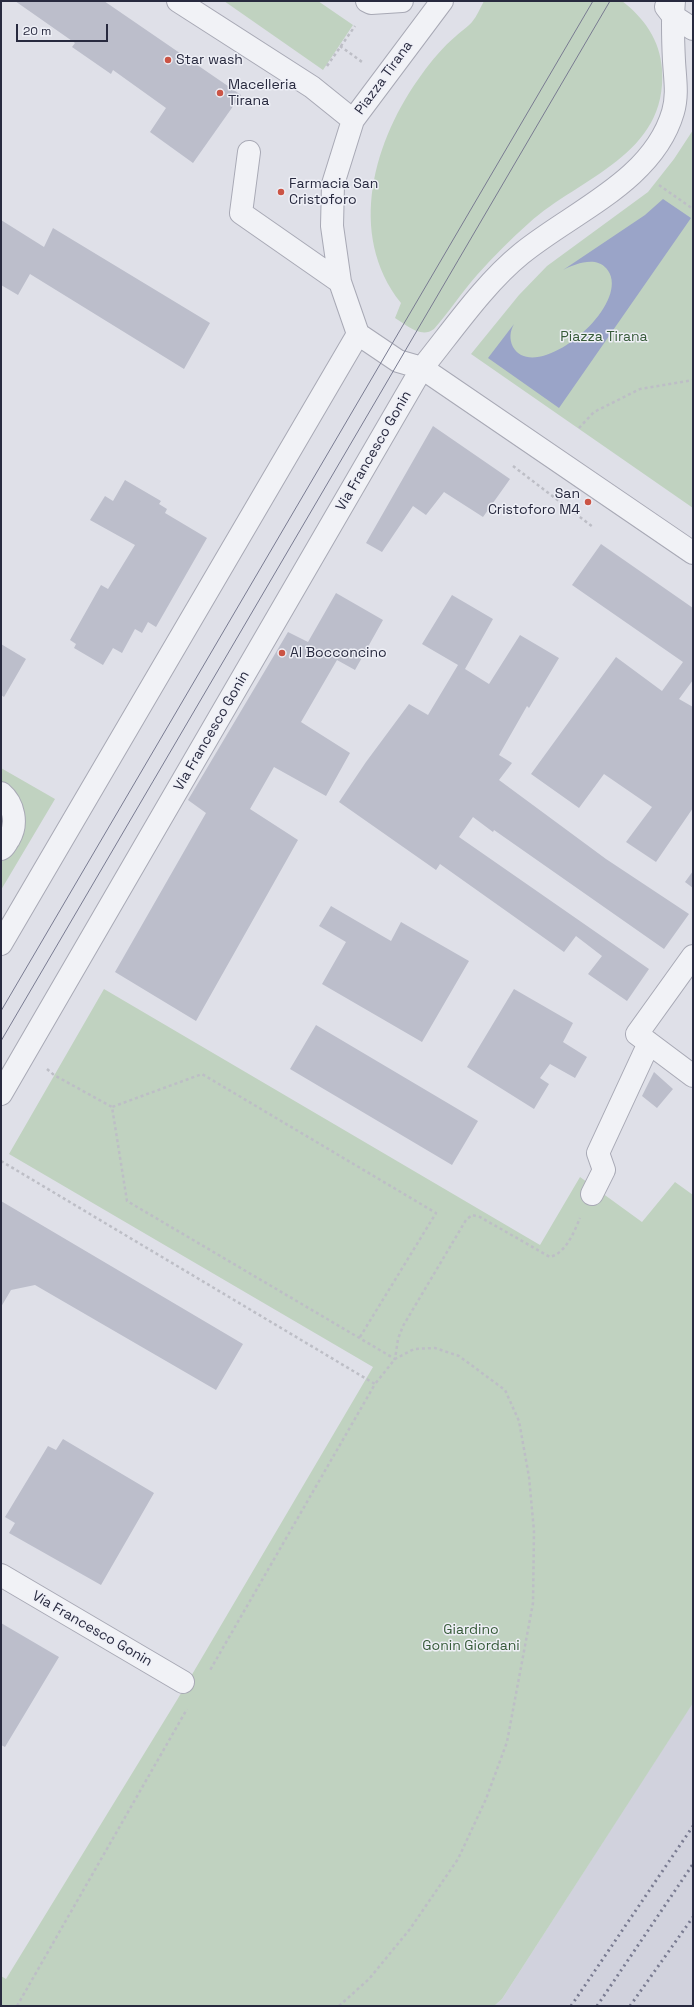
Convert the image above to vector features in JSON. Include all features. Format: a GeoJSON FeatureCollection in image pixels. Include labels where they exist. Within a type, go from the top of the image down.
{"type":"FeatureCollection","features":[{"type":"Feature","properties":{"kind":"street"},"geometry":{"type":"LineString","coordinates":[[178,1],[312,87],[353,120]]}},
{"type":"Feature","properties":{"kind":"street"},"geometry":{"type":"LineString","coordinates":[[367,1],[371,3],[402,1]]}},
{"type":"Feature","properties":{"kind":"street","name":"Piazza Tirana"},"geometry":{"type":"LineString","coordinates":[[358,334],[340,282],[332,226],[333,184],[353,120],[442,1]]}},
{"type":"Feature","properties":{"kind":"street"},"geometry":{"type":"LineString","coordinates":[[670,6],[693,29]]}},
{"type":"Feature","properties":{"kind":"street"},"geometry":{"type":"LineString","coordinates":[[422,368],[496,277],[521,254],[592,205],[649,158],[667,129],[677,98],[670,6]]}},
{"type":"Feature","properties":{"kind":"street"},"geometry":{"type":"LineString","coordinates":[[249,152],[242,213],[340,282]]}},
{"type":"Feature","properties":{"kind":"street"},"geometry":{"type":"LineString","coordinates":[[1,944],[358,334],[398,361],[422,368],[693,553]]}},
{"type":"Feature","properties":{"kind":"street","name":"Via Francesco Gonin"},"geometry":{"type":"LineString","coordinates":[[1,1094],[422,368]]}},
{"type":"Feature","properties":{"kind":"street"},"geometry":{"type":"LineString","coordinates":[[1,792],[7,798],[15,823],[4,848],[1,849]]}},
{"type":"Feature","properties":{"kind":"street"},"geometry":{"type":"LineString","coordinates":[[693,956],[637,1034],[693,1076]]}},
{"type":"Feature","properties":{"kind":"street"},"geometry":{"type":"LineString","coordinates":[[592,1194],[604,1170],[598,1153],[649,1043]]}},
{"type":"Feature","properties":{"kind":"street","name":"Via Francesco Gonin"},"geometry":{"type":"LineString","coordinates":[[1,1576],[183,1682]]}},
{"type":"Feature","properties":{"kind":"path"},"geometry":{"type":"LineString","coordinates":[[323,71],[355,26]]}},
{"type":"Feature","properties":{"kind":"path"},"geometry":{"type":"LineString","coordinates":[[340,46],[362,62]]}},
{"type":"Feature","properties":{"kind":"path"},"geometry":{"type":"LineString","coordinates":[[656,183],[693,210]]}},
{"type":"Feature","properties":{"kind":"path"},"geometry":{"type":"LineString","coordinates":[[579,428],[594,412],[640,389],[693,380]]}},
{"type":"Feature","properties":{"kind":"path"},"geometry":{"type":"LineString","coordinates":[[513,466],[593,527]]}},
{"type":"Feature","properties":{"kind":"path"},"geometry":{"type":"LineString","coordinates":[[46,1067],[54,1075],[112,1107],[202,1074],[436,1213],[360,1337]]}},
{"type":"Feature","properties":{"kind":"path"},"geometry":{"type":"LineString","coordinates":[[112,1107],[127,1201],[395,1359]]}},
{"type":"Feature","properties":{"kind":"path"},"geometry":{"type":"LineString","coordinates":[[1,1161],[375,1384]]}},
{"type":"Feature","properties":{"kind":"path"},"geometry":{"type":"LineString","coordinates":[[395,1359],[398,1339],[403,1326],[466,1220],[472,1215],[480,1217],[550,1257],[556,1256],[572,1237],[592,1194]]}},
{"type":"Feature","properties":{"kind":"path"},"geometry":{"type":"LineString","coordinates":[[206,1676],[375,1384],[395,1359],[414,1349],[435,1348],[459,1356],[505,1390],[519,1421],[529,1477],[534,1531],[534,1604],[507,1742],[486,1799],[458,1860],[406,1934],[369,1979],[339,2006]]}},
{"type":"Feature","properties":{"kind":"path"},"geometry":{"type":"LineString","coordinates":[[18,2006],[190,1704]]}},
{"type":"Feature","properties":{"kind":"shaded area"},"geometry":{"type":"Polygon","coordinates":[[[693,1702],[693,2006],[494,2006],[502,1999],[693,1702]]]}},
{"type":"Feature","properties":{"kind":"green space"},"geometry":{"type":"Polygon","coordinates":[[[224,1],[318,1],[353,25],[323,70],[224,1]]]}},
{"type":"Feature","properties":{"kind":"green space"},"geometry":{"type":"Polygon","coordinates":[[[484,1],[622,1],[644,22],[650,30],[658,49],[662,69],[660,98],[651,123],[636,143],[617,161],[529,223],[502,248],[477,275],[434,329],[429,332],[419,332],[395,318],[401,303],[384,276],[374,247],[371,217],[373,187],[380,157],[391,128],[405,100],[422,74],[438,54],[451,40],[469,26],[477,15],[484,1]]]}},
{"type":"Feature","properties":{"kind":"green space","name":"Piazza Tirana"},"geometry":{"type":"Polygon","coordinates":[[[693,130],[693,508],[471,354],[519,295],[547,266],[648,192],[674,159],[693,130]]]}},
{"type":"Feature","properties":{"kind":"green space"},"geometry":{"type":"Polygon","coordinates":[[[1,768],[55,799],[1,890],[1,768]]]}},
{"type":"Feature","properties":{"kind":"green space","name":"Giardino Gonin Giordani"},"geometry":{"type":"Polygon","coordinates":[[[104,989],[540,1245],[580,1177],[642,1222],[675,1182],[693,1195],[693,1703],[502,1999],[494,2006],[1,2006],[1,1976],[6,1979],[177,1700],[373,1367],[9,1154],[104,989]]]}},
{"type":"Feature","properties":{"kind":"water"},"geometry":{"type":"Polygon","coordinates":[[[663,199],[691,218],[559,408],[488,358],[514,324],[510,335],[513,347],[525,356],[542,356],[561,349],[580,335],[596,318],[608,300],[612,283],[606,268],[596,262],[585,262],[573,265],[563,270],[645,215],[663,199]]]}},
{"type":"Feature","properties":{"kind":"building"},"geometry":{"type":"Polygon","coordinates":[[[15,1],[104,1],[241,95],[193,163],[150,132],[166,108],[113,70],[111,74],[72,47],[75,43],[15,1]]]}},
{"type":"Feature","properties":{"kind":"building"},"geometry":{"type":"Polygon","coordinates":[[[1,220],[44,247],[53,228],[210,323],[184,369],[30,274],[18,295],[1,285],[1,220]]]}},
{"type":"Feature","properties":{"kind":"building"},"geometry":{"type":"Polygon","coordinates":[[[433,426],[510,479],[483,517],[444,492],[426,515],[413,506],[382,552],[366,543],[433,426]]]}},
{"type":"Feature","properties":{"kind":"building"},"geometry":{"type":"Polygon","coordinates":[[[125,480],[161,501],[159,504],[167,509],[165,513],[207,538],[156,627],[148,622],[142,633],[135,629],[122,653],[113,648],[103,665],[74,648],[76,644],[70,640],[101,585],[108,589],[135,545],[90,520],[105,496],[113,501],[125,480]]]}},
{"type":"Feature","properties":{"kind":"building"},"geometry":{"type":"Polygon","coordinates":[[[601,544],[693,608],[693,680],[679,699],[693,707],[693,808],[656,862],[626,842],[652,807],[604,774],[579,808],[531,774],[616,657],[662,691],[683,662],[572,585],[601,544]]]}},
{"type":"Feature","properties":{"kind":"building"},"geometry":{"type":"Polygon","coordinates":[[[336,593],[383,620],[355,670],[337,660],[301,722],[350,753],[326,796],[274,767],[250,809],[298,840],[196,1021],[115,972],[206,813],[188,800],[288,632],[308,642],[336,593]]]}},
{"type":"Feature","properties":{"kind":"building"},"geometry":{"type":"Polygon","coordinates":[[[452,595],[493,619],[465,669],[489,684],[520,635],[559,658],[529,708],[527,706],[499,755],[512,763],[499,780],[606,859],[689,914],[664,949],[494,830],[493,832],[473,817],[459,837],[649,969],[627,1001],[588,974],[602,956],[576,936],[564,952],[440,864],[436,870],[339,802],[366,762],[409,704],[428,715],[458,665],[422,644],[452,595]]]}},
{"type":"Feature","properties":{"kind":"building"},"geometry":{"type":"Polygon","coordinates":[[[1,644],[26,659],[4,697],[1,695],[1,644]]]}},
{"type":"Feature","properties":{"kind":"building"},"geometry":{"type":"Polygon","coordinates":[[[693,871],[693,888],[685,882],[693,871]]]}},
{"type":"Feature","properties":{"kind":"building"},"geometry":{"type":"Polygon","coordinates":[[[331,906],[391,941],[401,922],[469,961],[422,1042],[322,984],[346,942],[319,926],[331,906]]]}},
{"type":"Feature","properties":{"kind":"building"},"geometry":{"type":"Polygon","coordinates":[[[514,989],[573,1023],[563,1042],[587,1057],[575,1078],[550,1064],[540,1078],[549,1084],[534,1109],[467,1067],[514,989]]]}},
{"type":"Feature","properties":{"kind":"building"},"geometry":{"type":"Polygon","coordinates":[[[316,1025],[478,1121],[452,1165],[290,1069],[316,1025]]]}},
{"type":"Feature","properties":{"kind":"building"},"geometry":{"type":"Polygon","coordinates":[[[654,1072],[673,1089],[657,1108],[642,1096],[654,1072]]]}},
{"type":"Feature","properties":{"kind":"building"},"geometry":{"type":"Polygon","coordinates":[[[1,1201],[243,1344],[216,1390],[35,1285],[11,1290],[1,1307],[1,1201]]]}},
{"type":"Feature","properties":{"kind":"building"},"geometry":{"type":"Polygon","coordinates":[[[63,1439],[154,1493],[101,1585],[9,1533],[15,1523],[5,1517],[48,1446],[56,1450],[63,1439]]]}},
{"type":"Feature","properties":{"kind":"building"},"geometry":{"type":"Polygon","coordinates":[[[1,1623],[59,1657],[5,1747],[1,1745],[1,1623]]]}},
{"type":"Feature","properties":{"kind":"tram line"},"geometry":{"type":"LineString","coordinates":[[1,1011],[593,1]]}},
{"type":"Feature","properties":{"kind":"tram line"},"geometry":{"type":"LineString","coordinates":[[1,1041],[610,1]]}},
{"type":"Feature","properties":{"kind":"railway"},"geometry":{"type":"LineString","coordinates":[[571,2006],[693,1826]]}},
{"type":"Feature","properties":{"kind":"railway"},"geometry":{"type":"LineString","coordinates":[[597,2006],[693,1864]]}},
{"type":"Feature","properties":{"kind":"railway"},"geometry":{"type":"LineString","coordinates":[[630,2006],[693,1917]]}},
{"type":"Feature","properties":{"kind":"place","name":"Star wash"},"geometry":{"type":"Point","coordinates":[168,60]}},
{"type":"Feature","properties":{"kind":"place","name":"Macelleria Tirana"},"geometry":{"type":"Point","coordinates":[220,93]}},
{"type":"Feature","properties":{"kind":"place","name":"Farmacia San Cristoforo"},"geometry":{"type":"Point","coordinates":[281,192]}},
{"type":"Feature","properties":{"kind":"place","name":"San Cristoforo M4"},"geometry":{"type":"Point","coordinates":[588,502]}},
{"type":"Feature","properties":{"kind":"place","name":"Al Bocconcino"},"geometry":{"type":"Point","coordinates":[282,653]}}]}
